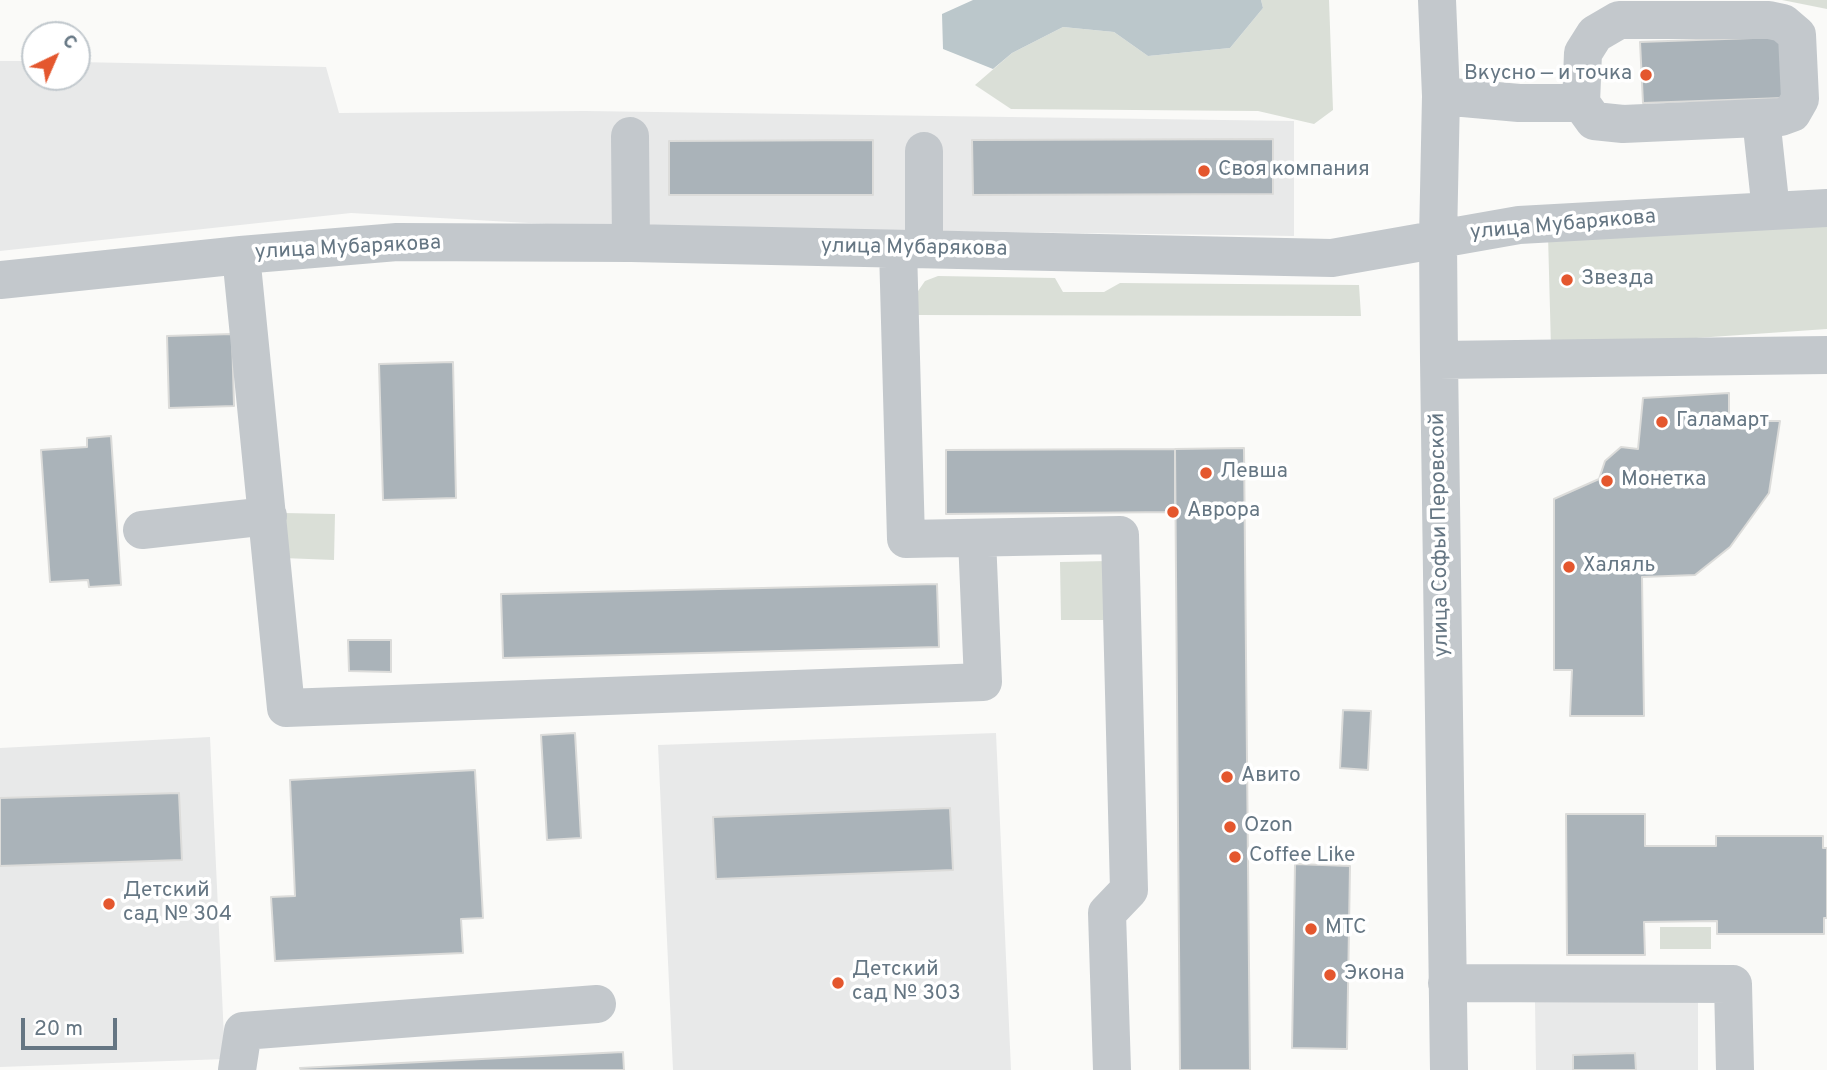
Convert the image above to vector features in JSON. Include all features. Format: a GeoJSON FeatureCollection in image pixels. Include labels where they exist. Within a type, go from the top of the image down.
{"type":"FeatureCollection","features":[{"type":"Feature","properties":{"kind":"street","name":"улица Софьи Перовской"},"geometry":{"type":"LineString","coordinates":[[1437,0],[1441,96],[1438,360],[1449,1070]]}},
{"type":"Feature","properties":{"kind":"street"},"geometry":{"type":"LineString","coordinates":[[1619,20],[1769,20],[1783,23],[1797,34],[1800,99],[1792,113],[1762,118],[1623,124],[1594,121],[1581,103],[1583,53],[1595,34],[1619,20]]}},
{"type":"Feature","properties":{"kind":"street"},"geometry":{"type":"LineString","coordinates":[[1441,96],[1520,103],[1581,103]]}},
{"type":"Feature","properties":{"kind":"street"},"geometry":{"type":"LineString","coordinates":[[1762,118],[1771,211]]}},
{"type":"Feature","properties":{"kind":"street"},"geometry":{"type":"LineString","coordinates":[[630,136],[631,243]]}},
{"type":"Feature","properties":{"kind":"street"},"geometry":{"type":"LineString","coordinates":[[924,151],[911,249],[906,539],[1120,535],[1129,890],[1107,913],[1112,1070]]}},
{"type":"Feature","properties":{"kind":"street","name":"улица Мубарякова"},"geometry":{"type":"LineString","coordinates":[[0,281],[241,255],[397,242],[631,243],[1332,258],[1519,225],[1827,208]]}},
{"type":"Feature","properties":{"kind":"street"},"geometry":{"type":"LineString","coordinates":[[241,255],[286,708],[983,682],[977,538]]}},
{"type":"Feature","properties":{"kind":"street"},"geometry":{"type":"LineString","coordinates":[[1438,360],[1827,355]]}},
{"type":"Feature","properties":{"kind":"street"},"geometry":{"type":"LineString","coordinates":[[142,530],[268,516]]}},
{"type":"Feature","properties":{"kind":"street"},"geometry":{"type":"LineString","coordinates":[[1447,983],[1733,984],[1735,1070]]}},
{"type":"Feature","properties":{"kind":"street"},"geometry":{"type":"LineString","coordinates":[[237,1070],[243,1031],[597,1004]]}},
{"type":"Feature","properties":{"kind":"shaded area"},"geometry":{"type":"Polygon","coordinates":[[[973,0],[1261,0],[1263,8],[1230,48],[1148,56],[1114,32],[1063,27],[1012,53],[993,69],[943,49],[942,14],[973,0]]]}},
{"type":"Feature","properties":{"kind":"shaded area"},"geometry":{"type":"Polygon","coordinates":[[[1261,0],[1329,0],[1333,110],[1314,124],[1258,111],[1011,109],[975,85],[1012,53],[1063,27],[1114,32],[1148,56],[1230,48],[1263,8],[1261,0]]]}},
{"type":"Feature","properties":{"kind":"shaded area"},"geometry":{"type":"Polygon","coordinates":[[[1782,0],[1827,0],[1827,9],[1782,0]]]}},
{"type":"Feature","properties":{"kind":"shaded area"},"geometry":{"type":"Polygon","coordinates":[[[0,61],[21,61],[21,91],[91,91],[91,62],[326,67],[339,113],[585,111],[1294,121],[1294,236],[582,226],[351,213],[0,251],[0,61]]]}},
{"type":"Feature","properties":{"kind":"shaded area"},"geometry":{"type":"Polygon","coordinates":[[[1827,222],[1827,329],[1551,348],[1548,235],[1827,222]]]}},
{"type":"Feature","properties":{"kind":"shaded area"},"geometry":{"type":"Polygon","coordinates":[[[938,276],[1055,278],[1063,292],[1104,292],[1120,283],[1359,285],[1361,316],[915,315],[916,294],[925,281],[938,276]]]}},
{"type":"Feature","properties":{"kind":"shaded area"},"geometry":{"type":"Polygon","coordinates":[[[284,513],[335,514],[334,560],[283,558],[284,513]]]}},
{"type":"Feature","properties":{"kind":"shaded area"},"geometry":{"type":"Polygon","coordinates":[[[1108,561],[1109,620],[1061,620],[1060,562],[1108,561]]]}},
{"type":"Feature","properties":{"kind":"shaded area","name":"Детский сад № 303"},"geometry":{"type":"Polygon","coordinates":[[[996,733],[1011,1070],[673,1070],[658,745],[996,733]]]}},
{"type":"Feature","properties":{"kind":"shaded area","name":"Детский сад № 304"},"geometry":{"type":"Polygon","coordinates":[[[210,737],[225,1059],[0,1067],[0,748],[210,737]]]}},
{"type":"Feature","properties":{"kind":"shaded area"},"geometry":{"type":"Polygon","coordinates":[[[1660,927],[1711,927],[1711,949],[1660,949],[1660,927]]]}},
{"type":"Feature","properties":{"kind":"shaded area"},"geometry":{"type":"Polygon","coordinates":[[[1698,1000],[1698,1070],[1536,1070],[1535,1002],[1698,1000]]]}},
{"type":"Feature","properties":{"kind":"building"},"geometry":{"type":"Polygon","coordinates":[[[1781,37],[1784,98],[1643,103],[1640,42],[1781,37]]]}},
{"type":"Feature","properties":{"kind":"building"},"geometry":{"type":"Polygon","coordinates":[[[1273,139],[1273,194],[973,195],[972,140],[1273,139]]]}},
{"type":"Feature","properties":{"kind":"building"},"geometry":{"type":"Polygon","coordinates":[[[873,140],[873,195],[669,195],[669,141],[873,140]]]}},
{"type":"Feature","properties":{"kind":"building"},"geometry":{"type":"Polygon","coordinates":[[[232,334],[234,406],[169,408],[167,336],[232,334]]]}},
{"type":"Feature","properties":{"kind":"building"},"geometry":{"type":"Polygon","coordinates":[[[453,362],[456,498],[383,500],[379,364],[453,362]]]}},
{"type":"Feature","properties":{"kind":"building"},"geometry":{"type":"Polygon","coordinates":[[[1729,393],[1729,421],[1780,421],[1769,493],[1730,547],[1695,575],[1642,577],[1644,716],[1570,716],[1572,670],[1554,670],[1554,499],[1599,479],[1605,461],[1621,447],[1638,449],[1643,398],[1729,393]]]}},
{"type":"Feature","properties":{"kind":"building"},"geometry":{"type":"Polygon","coordinates":[[[111,436],[121,585],[89,587],[88,580],[50,582],[41,450],[87,447],[87,438],[111,436]]]}},
{"type":"Feature","properties":{"kind":"building"},"geometry":{"type":"Polygon","coordinates":[[[1244,448],[1250,1070],[1180,1070],[1175,449],[1244,448]]]}},
{"type":"Feature","properties":{"kind":"building"},"geometry":{"type":"Polygon","coordinates":[[[1175,449],[1175,512],[946,514],[946,450],[1175,449]]]}},
{"type":"Feature","properties":{"kind":"building"},"geometry":{"type":"Polygon","coordinates":[[[937,584],[939,647],[503,658],[501,594],[937,584]]]}},
{"type":"Feature","properties":{"kind":"building"},"geometry":{"type":"Polygon","coordinates":[[[348,640],[391,640],[391,672],[349,671],[348,640]]]}},
{"type":"Feature","properties":{"kind":"building"},"geometry":{"type":"Polygon","coordinates":[[[1343,710],[1371,711],[1368,770],[1340,768],[1343,710]]]}},
{"type":"Feature","properties":{"kind":"building"},"geometry":{"type":"Polygon","coordinates":[[[575,733],[581,838],[547,840],[541,735],[575,733]]]}},
{"type":"Feature","properties":{"kind":"building"},"geometry":{"type":"Polygon","coordinates":[[[475,770],[483,918],[461,919],[463,953],[275,961],[271,897],[295,896],[290,780],[475,770]]]}},
{"type":"Feature","properties":{"kind":"building"},"geometry":{"type":"Polygon","coordinates":[[[179,793],[182,860],[0,866],[0,798],[179,793]]]}},
{"type":"Feature","properties":{"kind":"building"},"geometry":{"type":"Polygon","coordinates":[[[950,808],[953,870],[716,879],[713,817],[950,808]]]}},
{"type":"Feature","properties":{"kind":"building"},"geometry":{"type":"Polygon","coordinates":[[[1566,814],[1645,814],[1645,846],[1716,846],[1716,836],[1823,836],[1823,848],[1827,848],[1827,918],[1824,918],[1824,934],[1717,934],[1717,921],[1644,922],[1645,955],[1567,955],[1566,814]]]}},
{"type":"Feature","properties":{"kind":"building"},"geometry":{"type":"Polygon","coordinates":[[[1295,864],[1350,866],[1347,1049],[1292,1048],[1295,864]]]}},
{"type":"Feature","properties":{"kind":"building"},"geometry":{"type":"Polygon","coordinates":[[[623,1052],[624,1070],[300,1068],[623,1052]]]}},
{"type":"Feature","properties":{"kind":"building"},"geometry":{"type":"Polygon","coordinates":[[[1635,1053],[1636,1070],[1573,1070],[1573,1055],[1635,1053]]]}},
{"type":"Feature","properties":{"kind":"place","name":"Вкусно — и точка"},"geometry":{"type":"Point","coordinates":[1646,75]}},
{"type":"Feature","properties":{"kind":"place","name":"Своя компания"},"geometry":{"type":"Point","coordinates":[1204,171]}},
{"type":"Feature","properties":{"kind":"place","name":"Звезда"},"geometry":{"type":"Point","coordinates":[1567,280]}},
{"type":"Feature","properties":{"kind":"place","name":"Галамарт"},"geometry":{"type":"Point","coordinates":[1662,422]}},
{"type":"Feature","properties":{"kind":"place","name":"Левша"},"geometry":{"type":"Point","coordinates":[1206,473]}},
{"type":"Feature","properties":{"kind":"place","name":"Монетка"},"geometry":{"type":"Point","coordinates":[1607,481]}},
{"type":"Feature","properties":{"kind":"place","name":"Аврора"},"geometry":{"type":"Point","coordinates":[1173,512]}},
{"type":"Feature","properties":{"kind":"place","name":"Халяль"},"geometry":{"type":"Point","coordinates":[1569,567]}},
{"type":"Feature","properties":{"kind":"place","name":"Авито"},"geometry":{"type":"Point","coordinates":[1227,777]}},
{"type":"Feature","properties":{"kind":"place","name":"Ozon"},"geometry":{"type":"Point","coordinates":[1230,827]}},
{"type":"Feature","properties":{"kind":"place","name":"Coffee Like"},"geometry":{"type":"Point","coordinates":[1235,857]}},
{"type":"Feature","properties":{"kind":"place","name":"Детский сад № 304"},"geometry":{"type":"Point","coordinates":[109,904]}},
{"type":"Feature","properties":{"kind":"place","name":"МТС"},"geometry":{"type":"Point","coordinates":[1311,929]}},
{"type":"Feature","properties":{"kind":"place","name":"Экона"},"geometry":{"type":"Point","coordinates":[1330,975]}},
{"type":"Feature","properties":{"kind":"place","name":"Детский сад № 303"},"geometry":{"type":"Point","coordinates":[838,983]}}]}
